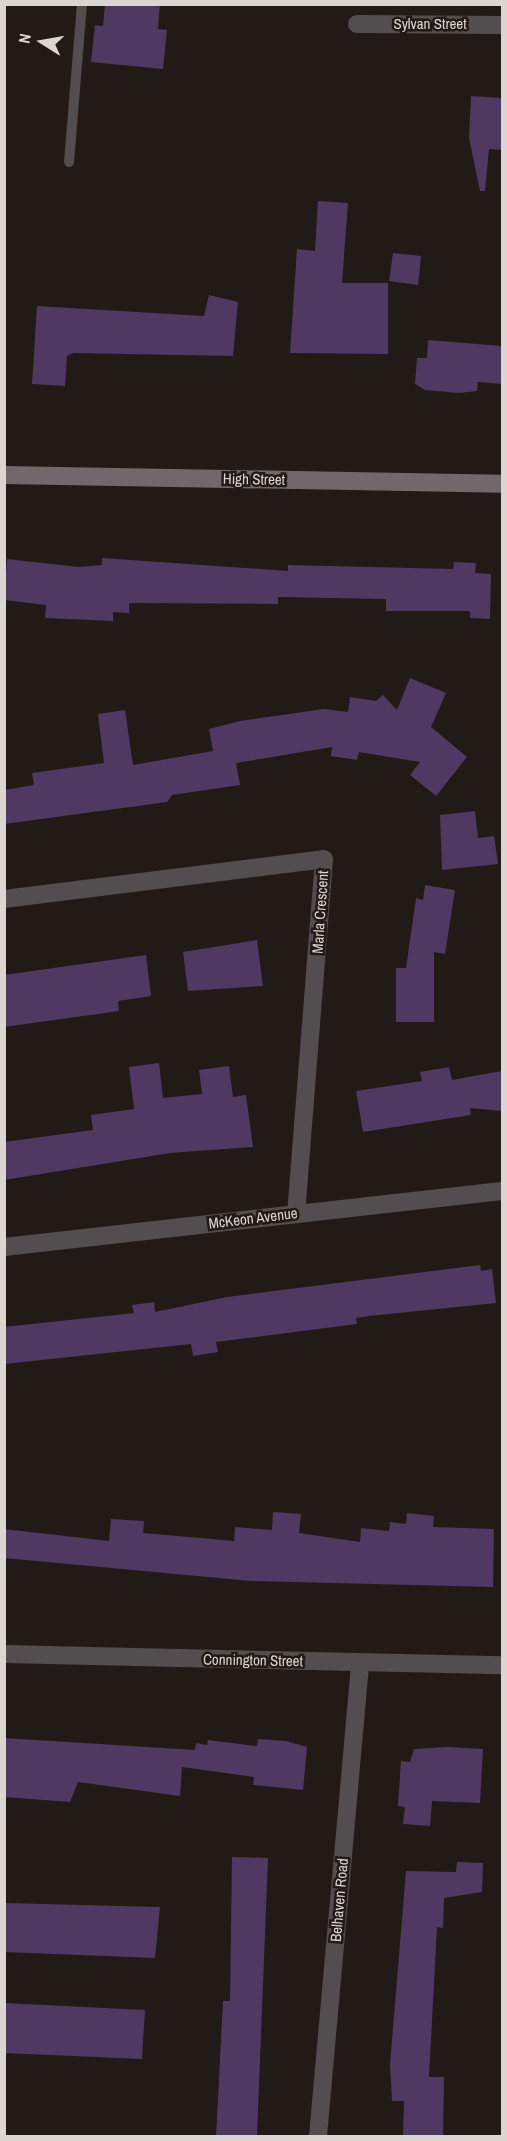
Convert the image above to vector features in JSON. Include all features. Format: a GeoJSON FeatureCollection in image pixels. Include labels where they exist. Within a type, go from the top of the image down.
{"type":"FeatureCollection","features":[{"type":"Feature","properties":{"kind":"street","name":"Sylvan Street"},"geometry":{"type":"LineString","coordinates":[[357,24],[502,25]]}},
{"type":"Feature","properties":{"kind":"street","name":"High Street"},"geometry":{"type":"LineString","coordinates":[[4,475],[502,484]]}},
{"type":"Feature","properties":{"kind":"street","name":"Marla Crescent"},"geometry":{"type":"LineString","coordinates":[[4,899],[324,859],[296,1214]]}},
{"type":"Feature","properties":{"kind":"street","name":"McKeon Avenue"},"geometry":{"type":"LineString","coordinates":[[4,1247],[502,1191]]}},
{"type":"Feature","properties":{"kind":"street","name":"Connington Street"},"geometry":{"type":"LineString","coordinates":[[4,1654],[502,1665]]}},
{"type":"Feature","properties":{"kind":"street","name":"Belhaven Road"},"geometry":{"type":"LineString","coordinates":[[318,2136],[360,1663]]}},
{"type":"Feature","properties":{"kind":"lane"},"geometry":{"type":"LineString","coordinates":[[69,162],[82,4]]}},
{"type":"Feature","properties":{"kind":"building"},"geometry":{"type":"Polygon","coordinates":[[[105,4],[160,4],[158,29],[167,30],[163,69],[91,62],[95,25],[103,26],[105,4]]]}},
{"type":"Feature","properties":{"kind":"building"},"geometry":{"type":"Polygon","coordinates":[[[471,96],[502,98],[502,150],[489,149],[485,191],[480,191],[469,138],[471,96]]]}},
{"type":"Feature","properties":{"kind":"building"},"geometry":{"type":"Polygon","coordinates":[[[318,201],[348,203],[342,283],[388,283],[388,354],[290,353],[297,249],[315,251],[318,201]]]}},
{"type":"Feature","properties":{"kind":"building"},"geometry":{"type":"Polygon","coordinates":[[[393,253],[421,256],[418,285],[389,281],[393,253]]]}},
{"type":"Feature","properties":{"kind":"building"},"geometry":{"type":"Polygon","coordinates":[[[209,295],[238,302],[233,356],[73,353],[67,356],[65,386],[32,384],[37,306],[204,316],[209,295]]]}},
{"type":"Feature","properties":{"kind":"building"},"geometry":{"type":"Polygon","coordinates":[[[428,340],[502,346],[502,384],[478,382],[477,391],[459,393],[425,390],[415,384],[417,358],[427,358],[428,340]]]}},
{"type":"Feature","properties":{"kind":"building"},"geometry":{"type":"Polygon","coordinates":[[[102,558],[288,571],[288,565],[453,569],[454,562],[476,563],[475,573],[491,574],[490,619],[470,618],[470,611],[386,611],[386,599],[278,597],[278,604],[129,603],[129,613],[113,612],[113,621],[45,618],[46,605],[4,600],[7,559],[78,567],[102,565],[102,558]]]}},
{"type":"Feature","properties":{"kind":"building"},"geometry":{"type":"Polygon","coordinates":[[[410,678],[446,693],[431,727],[467,757],[436,796],[410,775],[420,762],[359,752],[357,760],[331,756],[332,747],[236,763],[240,785],[172,795],[167,802],[4,824],[4,790],[34,785],[32,773],[104,763],[98,714],[125,710],[133,765],[213,751],[209,729],[240,721],[324,709],[348,712],[350,697],[376,701],[383,695],[397,710],[410,678]]]}},
{"type":"Feature","properties":{"kind":"building"},"geometry":{"type":"Polygon","coordinates":[[[475,811],[478,838],[494,836],[498,864],[442,870],[440,815],[475,811]]]}},
{"type":"Feature","properties":{"kind":"building"},"geometry":{"type":"Polygon","coordinates":[[[425,885],[455,890],[445,954],[434,952],[434,1022],[396,1022],[396,968],[406,968],[416,898],[423,900],[425,885]]]}},
{"type":"Feature","properties":{"kind":"building"},"geometry":{"type":"Polygon","coordinates":[[[257,940],[263,986],[188,991],[183,952],[257,940]]]}},
{"type":"Feature","properties":{"kind":"building"},"geometry":{"type":"Polygon","coordinates":[[[146,955],[151,996],[118,1001],[119,1011],[4,1027],[4,975],[146,955]]]}},
{"type":"Feature","properties":{"kind":"building"},"geometry":{"type":"Polygon","coordinates":[[[159,1063],[163,1098],[202,1094],[199,1070],[229,1066],[233,1097],[246,1095],[253,1147],[170,1153],[4,1180],[4,1142],[93,1130],[91,1115],[134,1109],[129,1067],[159,1063]]]}},
{"type":"Feature","properties":{"kind":"building"},"geometry":{"type":"Polygon","coordinates":[[[449,1067],[452,1080],[502,1071],[502,1111],[470,1108],[471,1115],[363,1132],[356,1091],[422,1081],[420,1072],[449,1067]]]}},
{"type":"Feature","properties":{"kind":"building"},"geometry":{"type":"Polygon","coordinates":[[[480,1265],[481,1271],[492,1269],[496,1303],[369,1316],[356,1318],[357,1324],[216,1342],[218,1352],[193,1356],[191,1344],[4,1364],[4,1327],[134,1313],[132,1305],[154,1302],[155,1312],[227,1297],[480,1265]]]}},
{"type":"Feature","properties":{"kind":"building"},"geometry":{"type":"Polygon","coordinates":[[[273,1512],[301,1514],[299,1533],[360,1542],[361,1528],[389,1531],[390,1522],[406,1524],[407,1513],[434,1516],[433,1527],[494,1529],[493,1587],[251,1581],[4,1558],[4,1529],[109,1541],[111,1519],[144,1521],[143,1533],[234,1541],[235,1527],[272,1530],[273,1512]]]}},
{"type":"Feature","properties":{"kind":"building"},"geometry":{"type":"Polygon","coordinates":[[[4,1738],[195,1750],[196,1743],[207,1745],[208,1740],[257,1746],[258,1739],[286,1741],[307,1747],[303,1790],[253,1785],[254,1777],[182,1767],[180,1796],[78,1782],[70,1802],[4,1797],[4,1738]]]}},
{"type":"Feature","properties":{"kind":"building"},"geometry":{"type":"Polygon","coordinates":[[[447,1747],[483,1749],[480,1803],[432,1801],[430,1826],[403,1824],[405,1807],[398,1806],[401,1761],[410,1762],[414,1749],[447,1747]]]}},
{"type":"Feature","properties":{"kind":"building"},"geometry":{"type":"Polygon","coordinates":[[[232,1857],[268,1858],[257,2136],[216,2136],[223,2001],[230,2001],[232,1857]]]}},
{"type":"Feature","properties":{"kind":"building"},"geometry":{"type":"Polygon","coordinates":[[[457,1862],[483,1863],[482,1892],[444,1898],[443,1928],[437,1927],[429,2077],[444,2077],[443,2136],[403,2136],[404,2101],[392,2101],[390,2064],[406,1871],[456,1872],[457,1862]]]}},
{"type":"Feature","properties":{"kind":"building"},"geometry":{"type":"Polygon","coordinates":[[[4,1903],[160,1907],[155,1958],[4,1952],[4,1903]]]}},
{"type":"Feature","properties":{"kind":"building"},"geometry":{"type":"Polygon","coordinates":[[[4,2003],[145,2010],[142,2059],[4,2053],[4,2003]]]}}]}
